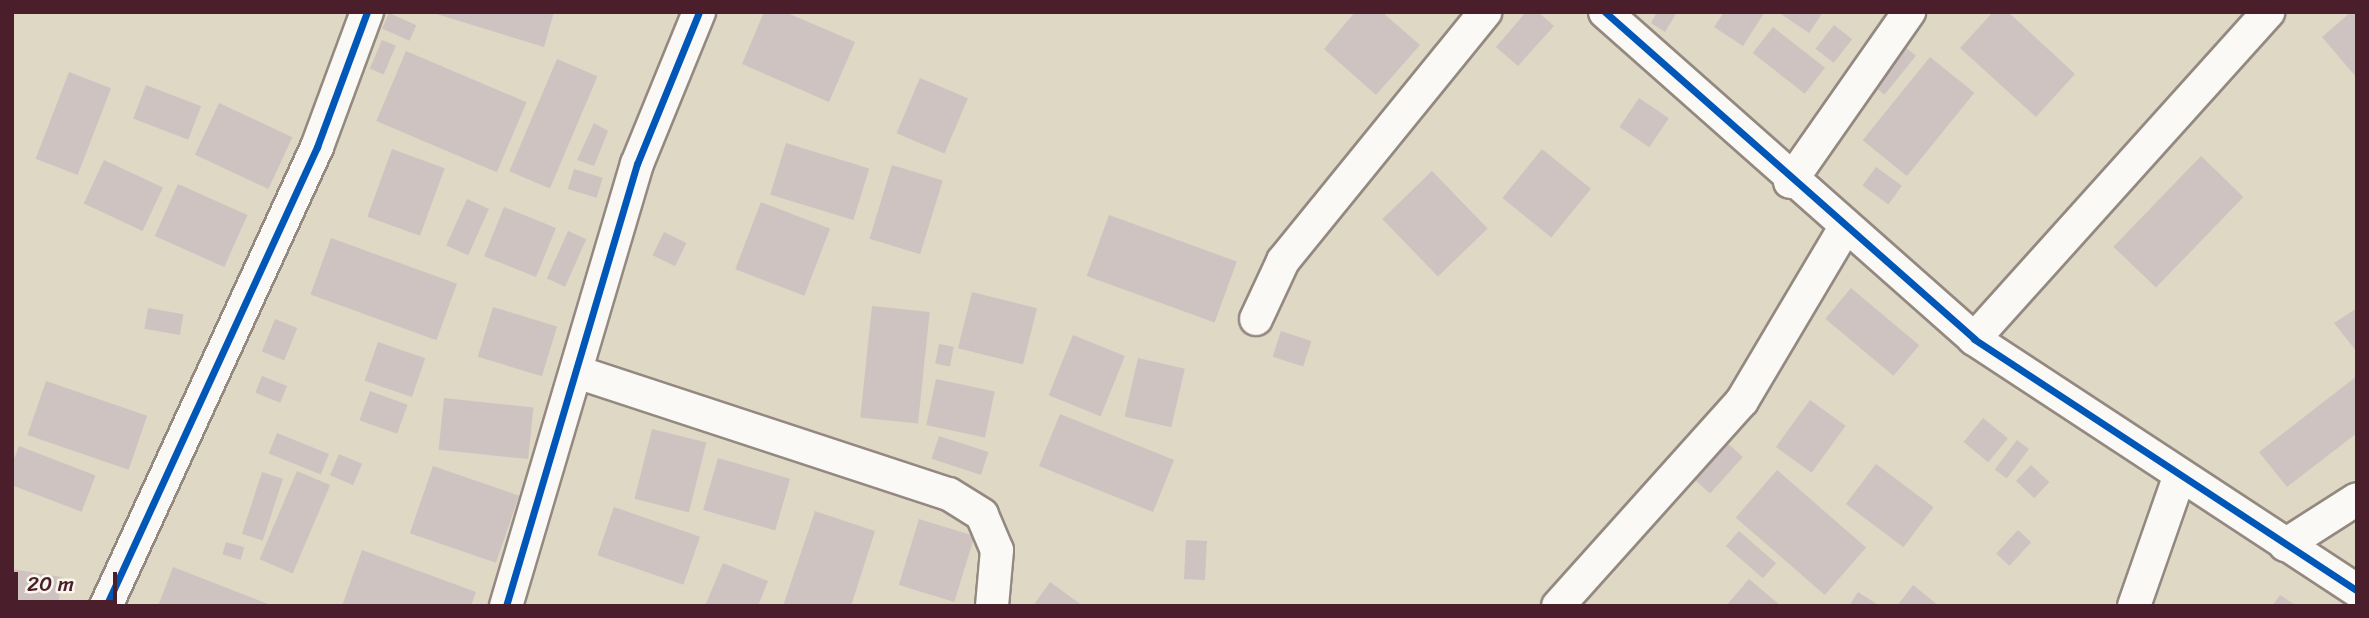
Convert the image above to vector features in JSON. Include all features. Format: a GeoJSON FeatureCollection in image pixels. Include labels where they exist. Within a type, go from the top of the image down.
{"type":"FeatureCollection","features":[{"type":"Feature","properties":{"kind":"street"},"geometry":{"type":"LineString","coordinates":[[106,606],[317,147],[367,12]]}},
{"type":"Feature","properties":{"kind":"street"},"geometry":{"type":"LineString","coordinates":[[506,606],[637,164],[699,12]]}},
{"type":"Feature","properties":{"kind":"street"},"geometry":{"type":"LineString","coordinates":[[1256,319],[1283,261],[1485,12]]}},
{"type":"Feature","properties":{"kind":"street"},"geometry":{"type":"LineString","coordinates":[[1605,12],[1790,182],[1974,339],[2357,592]]}},
{"type":"Feature","properties":{"kind":"street"},"geometry":{"type":"LineString","coordinates":[[1790,182],[1909,12]]}},
{"type":"Feature","properties":{"kind":"street"},"geometry":{"type":"LineString","coordinates":[[1974,339],[2268,12]]}},
{"type":"Feature","properties":{"kind":"street"},"geometry":{"type":"LineString","coordinates":[[1558,606],[1742,401],[1844,229]]}},
{"type":"Feature","properties":{"kind":"street"},"geometry":{"type":"LineString","coordinates":[[577,372],[949,494],[982,515],[997,550],[992,606]]}},
{"type":"Feature","properties":{"kind":"street"},"geometry":{"type":"LineString","coordinates":[[2134,606],[2180,475]]}},
{"type":"Feature","properties":{"kind":"street"},"geometry":{"type":"LineString","coordinates":[[2285,545],[2357,499]]}},
{"type":"Feature","properties":{"kind":"building"},"geometry":{"type":"Polygon","coordinates":[[[430,12],[554,12],[544,47],[430,12]]]}},
{"type":"Feature","properties":{"kind":"building"},"geometry":{"type":"Polygon","coordinates":[[[764,12],[785,12],[855,42],[829,102],[742,64],[764,12]]]}},
{"type":"Feature","properties":{"kind":"building"},"geometry":{"type":"Polygon","coordinates":[[[1355,12],[1382,12],[1420,45],[1376,95],[1324,49],[1355,12]]]}},
{"type":"Feature","properties":{"kind":"building"},"geometry":{"type":"Polygon","coordinates":[[[1526,12],[1538,12],[1554,26],[1518,66],[1496,47],[1526,12]]]}},
{"type":"Feature","properties":{"kind":"building"},"geometry":{"type":"Polygon","coordinates":[[[1657,12],[1677,12],[1665,32],[1651,23],[1657,12]]]}},
{"type":"Feature","properties":{"kind":"building"},"geometry":{"type":"Polygon","coordinates":[[[1724,12],[1764,13],[1743,46],[1714,27],[1724,12]]]}},
{"type":"Feature","properties":{"kind":"building"},"geometry":{"type":"Polygon","coordinates":[[[1778,12],[1823,12],[1809,33],[1778,12]]]}},
{"type":"Feature","properties":{"kind":"building"},"geometry":{"type":"Polygon","coordinates":[[[1993,12],[2008,12],[2075,74],[2036,117],[1960,48],[1993,12]]]}},
{"type":"Feature","properties":{"kind":"building"},"geometry":{"type":"Polygon","coordinates":[[[2351,12],[2357,12],[2357,78],[2322,37],[2351,12]]]}},
{"type":"Feature","properties":{"kind":"building"},"geometry":{"type":"Polygon","coordinates":[[[389,13],[416,25],[409,41],[382,29],[389,13]]]}},
{"type":"Feature","properties":{"kind":"building"},"geometry":{"type":"Polygon","coordinates":[[[1834,25],[1852,39],[1834,63],[1816,49],[1834,25]]]}},
{"type":"Feature","properties":{"kind":"building"},"geometry":{"type":"Polygon","coordinates":[[[1773,27],[1825,68],[1805,94],[1753,53],[1773,27]]]}},
{"type":"Feature","properties":{"kind":"building"},"geometry":{"type":"Polygon","coordinates":[[[382,40],[396,46],[384,74],[370,69],[382,40]]]}},
{"type":"Feature","properties":{"kind":"building"},"geometry":{"type":"Polygon","coordinates":[[[1905,47],[1916,56],[1884,95],[1874,86],[1905,47]]]}},
{"type":"Feature","properties":{"kind":"building"},"geometry":{"type":"Polygon","coordinates":[[[406,51],[527,102],[497,172],[376,121],[406,51]]]}},
{"type":"Feature","properties":{"kind":"building"},"geometry":{"type":"Polygon","coordinates":[[[1930,57],[1974,93],[1907,176],[1863,140],[1930,57]]]}},
{"type":"Feature","properties":{"kind":"building"},"geometry":{"type":"Polygon","coordinates":[[[557,59],[598,76],[550,188],[509,171],[557,59]]]}},
{"type":"Feature","properties":{"kind":"building"},"geometry":{"type":"Polygon","coordinates":[[[69,72],[111,88],[78,175],[36,159],[69,72]]]}},
{"type":"Feature","properties":{"kind":"building"},"geometry":{"type":"Polygon","coordinates":[[[920,78],[968,98],[944,154],[897,133],[920,78]]]}},
{"type":"Feature","properties":{"kind":"building"},"geometry":{"type":"Polygon","coordinates":[[[146,85],[201,106],[188,140],[133,119],[146,85]]]}},
{"type":"Feature","properties":{"kind":"building"},"geometry":{"type":"Polygon","coordinates":[[[1639,98],[1669,118],[1649,147],[1619,127],[1639,98]]]}},
{"type":"Feature","properties":{"kind":"building"},"geometry":{"type":"Polygon","coordinates":[[[219,103],[292,137],[268,189],[195,155],[219,103]]]}},
{"type":"Feature","properties":{"kind":"building"},"geometry":{"type":"Polygon","coordinates":[[[594,123],[608,131],[594,166],[577,160],[594,123]]]}},
{"type":"Feature","properties":{"kind":"building"},"geometry":{"type":"Polygon","coordinates":[[[786,143],[869,168],[853,220],[770,195],[786,143]]]}},
{"type":"Feature","properties":{"kind":"building"},"geometry":{"type":"Polygon","coordinates":[[[392,149],[445,168],[420,236],[367,217],[392,149]]]}},
{"type":"Feature","properties":{"kind":"building"},"geometry":{"type":"Polygon","coordinates":[[[1542,149],[1591,189],[1551,238],[1502,198],[1542,149]]]}},
{"type":"Feature","properties":{"kind":"building"},"geometry":{"type":"Polygon","coordinates":[[[2201,156],[2243,197],[2156,288],[2113,247],[2201,156]]]}},
{"type":"Feature","properties":{"kind":"building"},"geometry":{"type":"Polygon","coordinates":[[[104,160],[163,187],[143,231],[84,204],[104,160]]]}},
{"type":"Feature","properties":{"kind":"building"},"geometry":{"type":"Polygon","coordinates":[[[892,165],[943,180],[920,254],[869,239],[892,165]]]}},
{"type":"Feature","properties":{"kind":"building"},"geometry":{"type":"Polygon","coordinates":[[[1876,167],[1902,186],[1888,204],[1862,186],[1876,167]]]}},
{"type":"Feature","properties":{"kind":"building"},"geometry":{"type":"Polygon","coordinates":[[[574,169],[603,178],[597,198],[568,189],[574,169]]]}},
{"type":"Feature","properties":{"kind":"building"},"geometry":{"type":"Polygon","coordinates":[[[1432,171],[1488,229],[1438,276],[1382,219],[1432,171]]]}},
{"type":"Feature","properties":{"kind":"building"},"geometry":{"type":"Polygon","coordinates":[[[178,184],[247,215],[224,267],[155,236],[178,184]]]}},
{"type":"Feature","properties":{"kind":"building"},"geometry":{"type":"Polygon","coordinates":[[[467,199],[489,209],[468,255],[446,246],[467,199]]]}},
{"type":"Feature","properties":{"kind":"building"},"geometry":{"type":"Polygon","coordinates":[[[761,202],[830,229],[804,296],[735,269],[761,202]]]}},
{"type":"Feature","properties":{"kind":"building"},"geometry":{"type":"Polygon","coordinates":[[[504,207],[556,228],[536,277],[484,256],[504,207]]]}},
{"type":"Feature","properties":{"kind":"building"},"geometry":{"type":"Polygon","coordinates":[[[1109,215],[1237,262],[1215,323],[1087,276],[1109,215]]]}},
{"type":"Feature","properties":{"kind":"building"},"geometry":{"type":"Polygon","coordinates":[[[568,231],[586,239],[565,287],[547,279],[568,231]]]}},
{"type":"Feature","properties":{"kind":"building"},"geometry":{"type":"Polygon","coordinates":[[[664,232],[686,243],[675,266],[653,255],[664,232]]]}},
{"type":"Feature","properties":{"kind":"building"},"geometry":{"type":"Polygon","coordinates":[[[331,238],[457,284],[436,340],[310,294],[331,238]]]}},
{"type":"Feature","properties":{"kind":"building"},"geometry":{"type":"Polygon","coordinates":[[[1851,288],[1919,345],[1893,376],[1825,319],[1851,288]]]}},
{"type":"Feature","properties":{"kind":"building"},"geometry":{"type":"Polygon","coordinates":[[[972,292],[1037,308],[1023,364],[958,348],[972,292]]]}},
{"type":"Feature","properties":{"kind":"building"},"geometry":{"type":"Polygon","coordinates":[[[872,306],[930,312],[918,423],[860,417],[872,306]]]}},
{"type":"Feature","properties":{"kind":"building"},"geometry":{"type":"Polygon","coordinates":[[[493,307],[557,327],[542,376],[478,357],[493,307]]]}},
{"type":"Feature","properties":{"kind":"building"},"geometry":{"type":"Polygon","coordinates":[[[148,308],[183,314],[180,335],[144,329],[148,308]]]}},
{"type":"Feature","properties":{"kind":"building"},"geometry":{"type":"Polygon","coordinates":[[[2357,308],[2357,352],[2334,323],[2357,308]]]}},
{"type":"Feature","properties":{"kind":"building"},"geometry":{"type":"Polygon","coordinates":[[[275,319],[297,328],[284,360],[262,351],[275,319]]]}},
{"type":"Feature","properties":{"kind":"building"},"geometry":{"type":"Polygon","coordinates":[[[1281,331],[1311,341],[1303,367],[1273,357],[1281,331]]]}},
{"type":"Feature","properties":{"kind":"building"},"geometry":{"type":"Polygon","coordinates":[[[1073,335],[1125,356],[1101,416],[1049,395],[1073,335]]]}},
{"type":"Feature","properties":{"kind":"building"},"geometry":{"type":"Polygon","coordinates":[[[378,342],[425,358],[412,397],[365,381],[378,342]]]}},
{"type":"Feature","properties":{"kind":"building"},"geometry":{"type":"Polygon","coordinates":[[[939,344],[954,347],[950,366],[935,364],[939,344]]]}},
{"type":"Feature","properties":{"kind":"building"},"geometry":{"type":"Polygon","coordinates":[[[1138,358],[1185,369],[1171,427],[1125,416],[1138,358]]]}},
{"type":"Feature","properties":{"kind":"building"},"geometry":{"type":"Polygon","coordinates":[[[262,376],[287,386],[280,403],[255,393],[262,376]]]}},
{"type":"Feature","properties":{"kind":"building"},"geometry":{"type":"Polygon","coordinates":[[[2357,376],[2357,433],[2287,487],[2259,452],[2357,376]]]}},
{"type":"Feature","properties":{"kind":"building"},"geometry":{"type":"Polygon","coordinates":[[[936,379],[995,391],[985,437],[926,425],[936,379]]]}},
{"type":"Feature","properties":{"kind":"building"},"geometry":{"type":"Polygon","coordinates":[[[46,381],[147,416],[129,470],[27,435],[46,381]]]}},
{"type":"Feature","properties":{"kind":"building"},"geometry":{"type":"Polygon","coordinates":[[[370,391],[408,405],[397,434],[359,420],[370,391]]]}},
{"type":"Feature","properties":{"kind":"building"},"geometry":{"type":"Polygon","coordinates":[[[444,398],[534,407],[528,459],[439,450],[444,398]]]}},
{"type":"Feature","properties":{"kind":"building"},"geometry":{"type":"Polygon","coordinates":[[[1810,400],[1846,426],[1812,473],[1776,447],[1810,400]]]}},
{"type":"Feature","properties":{"kind":"building"},"geometry":{"type":"Polygon","coordinates":[[[1060,414],[1174,460],[1153,512],[1039,466],[1060,414]]]}},
{"type":"Feature","properties":{"kind":"building"},"geometry":{"type":"Polygon","coordinates":[[[1983,418],[2008,438],[1988,462],[1963,442],[1983,418]]]}},
{"type":"Feature","properties":{"kind":"building"},"geometry":{"type":"Polygon","coordinates":[[[652,429],[706,443],[689,512],[635,499],[652,429]]]}},
{"type":"Feature","properties":{"kind":"building"},"geometry":{"type":"Polygon","coordinates":[[[277,433],[329,454],[321,474],[269,453],[277,433]]]}},
{"type":"Feature","properties":{"kind":"building"},"geometry":{"type":"Polygon","coordinates":[[[939,436],[988,452],[981,475],[932,459],[939,436]]]}},
{"type":"Feature","properties":{"kind":"building"},"geometry":{"type":"Polygon","coordinates":[[[2017,440],[2029,449],[2007,479],[1995,470],[2017,440]]]}},
{"type":"Feature","properties":{"kind":"building"},"geometry":{"type":"Polygon","coordinates":[[[1725,441],[1743,457],[1710,493],[1692,477],[1725,441]]]}},
{"type":"Feature","properties":{"kind":"building"},"geometry":{"type":"Polygon","coordinates":[[[19,446],[96,475],[82,512],[12,485],[12,464],[19,446]]]}},
{"type":"Feature","properties":{"kind":"building"},"geometry":{"type":"Polygon","coordinates":[[[339,454],[362,464],[353,485],[330,475],[339,454]]]}},
{"type":"Feature","properties":{"kind":"building"},"geometry":{"type":"Polygon","coordinates":[[[718,458],[790,479],[775,531],[703,510],[718,458]]]}},
{"type":"Feature","properties":{"kind":"building"},"geometry":{"type":"Polygon","coordinates":[[[1876,464],[1934,507],[1903,547],[1846,504],[1876,464]]]}},
{"type":"Feature","properties":{"kind":"building"},"geometry":{"type":"Polygon","coordinates":[[[2031,465],[2049,482],[2034,498],[2016,481],[2031,465]]]}},
{"type":"Feature","properties":{"kind":"building"},"geometry":{"type":"Polygon","coordinates":[[[433,466],[519,496],[496,563],[410,533],[433,466]]]}},
{"type":"Feature","properties":{"kind":"building"},"geometry":{"type":"Polygon","coordinates":[[[1777,470],[1866,547],[1825,595],[1736,518],[1777,470]]]}},
{"type":"Feature","properties":{"kind":"building"},"geometry":{"type":"Polygon","coordinates":[[[297,471],[330,485],[293,573],[259,559],[297,471]]]}},
{"type":"Feature","properties":{"kind":"building"},"geometry":{"type":"Polygon","coordinates":[[[262,472],[283,479],[263,541],[242,534],[262,472]]]}},
{"type":"Feature","properties":{"kind":"building"},"geometry":{"type":"Polygon","coordinates":[[[614,507],[700,537],[683,585],[597,555],[614,507]]]}},
{"type":"Feature","properties":{"kind":"building"},"geometry":{"type":"Polygon","coordinates":[[[815,511],[875,531],[851,606],[783,606],[815,511]]]}},
{"type":"Feature","properties":{"kind":"building"},"geometry":{"type":"Polygon","coordinates":[[[919,519],[974,536],[954,602],[899,585],[919,519]]]}},
{"type":"Feature","properties":{"kind":"building"},"geometry":{"type":"Polygon","coordinates":[[[2018,530],[2031,542],[2009,566],[1996,553],[2018,530]]]}},
{"type":"Feature","properties":{"kind":"building"},"geometry":{"type":"Polygon","coordinates":[[[1739,531],[1776,563],[1763,578],[1726,546],[1739,531]]]}},
{"type":"Feature","properties":{"kind":"building"},"geometry":{"type":"Polygon","coordinates":[[[1186,540],[1207,541],[1205,580],[1184,579],[1186,540]]]}},
{"type":"Feature","properties":{"kind":"building"},"geometry":{"type":"Polygon","coordinates":[[[226,542],[244,547],[241,560],[222,554],[226,542]]]}},
{"type":"Feature","properties":{"kind":"building"},"geometry":{"type":"Polygon","coordinates":[[[362,550],[476,592],[471,606],[342,606],[362,550]]]}},
{"type":"Feature","properties":{"kind":"building"},"geometry":{"type":"Polygon","coordinates":[[[723,563],[768,581],[758,606],[705,606],[723,563]]]}},
{"type":"Feature","properties":{"kind":"building"},"geometry":{"type":"Polygon","coordinates":[[[173,567],[273,606],[158,606],[173,567]]]}},
{"type":"Feature","properties":{"kind":"building"},"geometry":{"type":"Polygon","coordinates":[[[12,569],[62,577],[58,606],[12,606],[12,569]]]}},
{"type":"Feature","properties":{"kind":"building"},"geometry":{"type":"Polygon","coordinates":[[[1749,579],[1781,606],[1726,606],[1749,579]]]}},
{"type":"Feature","properties":{"kind":"building"},"geometry":{"type":"Polygon","coordinates":[[[1050,582],[1083,606],[1033,606],[1050,582]]]}},
{"type":"Feature","properties":{"kind":"building"},"geometry":{"type":"Polygon","coordinates":[[[1913,585],[1939,606],[1897,606],[1913,585]]]}},
{"type":"Feature","properties":{"kind":"building"},"geometry":{"type":"Polygon","coordinates":[[[1858,592],[1880,606],[1849,606],[1858,592]]]}},
{"type":"Feature","properties":{"kind":"building"},"geometry":{"type":"Polygon","coordinates":[[[2280,595],[2297,606],[2272,606],[2280,595]]]}},
{"type":"Feature","properties":{"kind":"cycle path"},"geometry":{"type":"LineString","coordinates":[[106,606],[317,147],[367,12]]}},
{"type":"Feature","properties":{"kind":"cycle path"},"geometry":{"type":"LineString","coordinates":[[506,606],[637,164],[699,12]]}},
{"type":"Feature","properties":{"kind":"cycle path"},"geometry":{"type":"LineString","coordinates":[[1605,12],[1974,339],[2357,591]]}}]}
